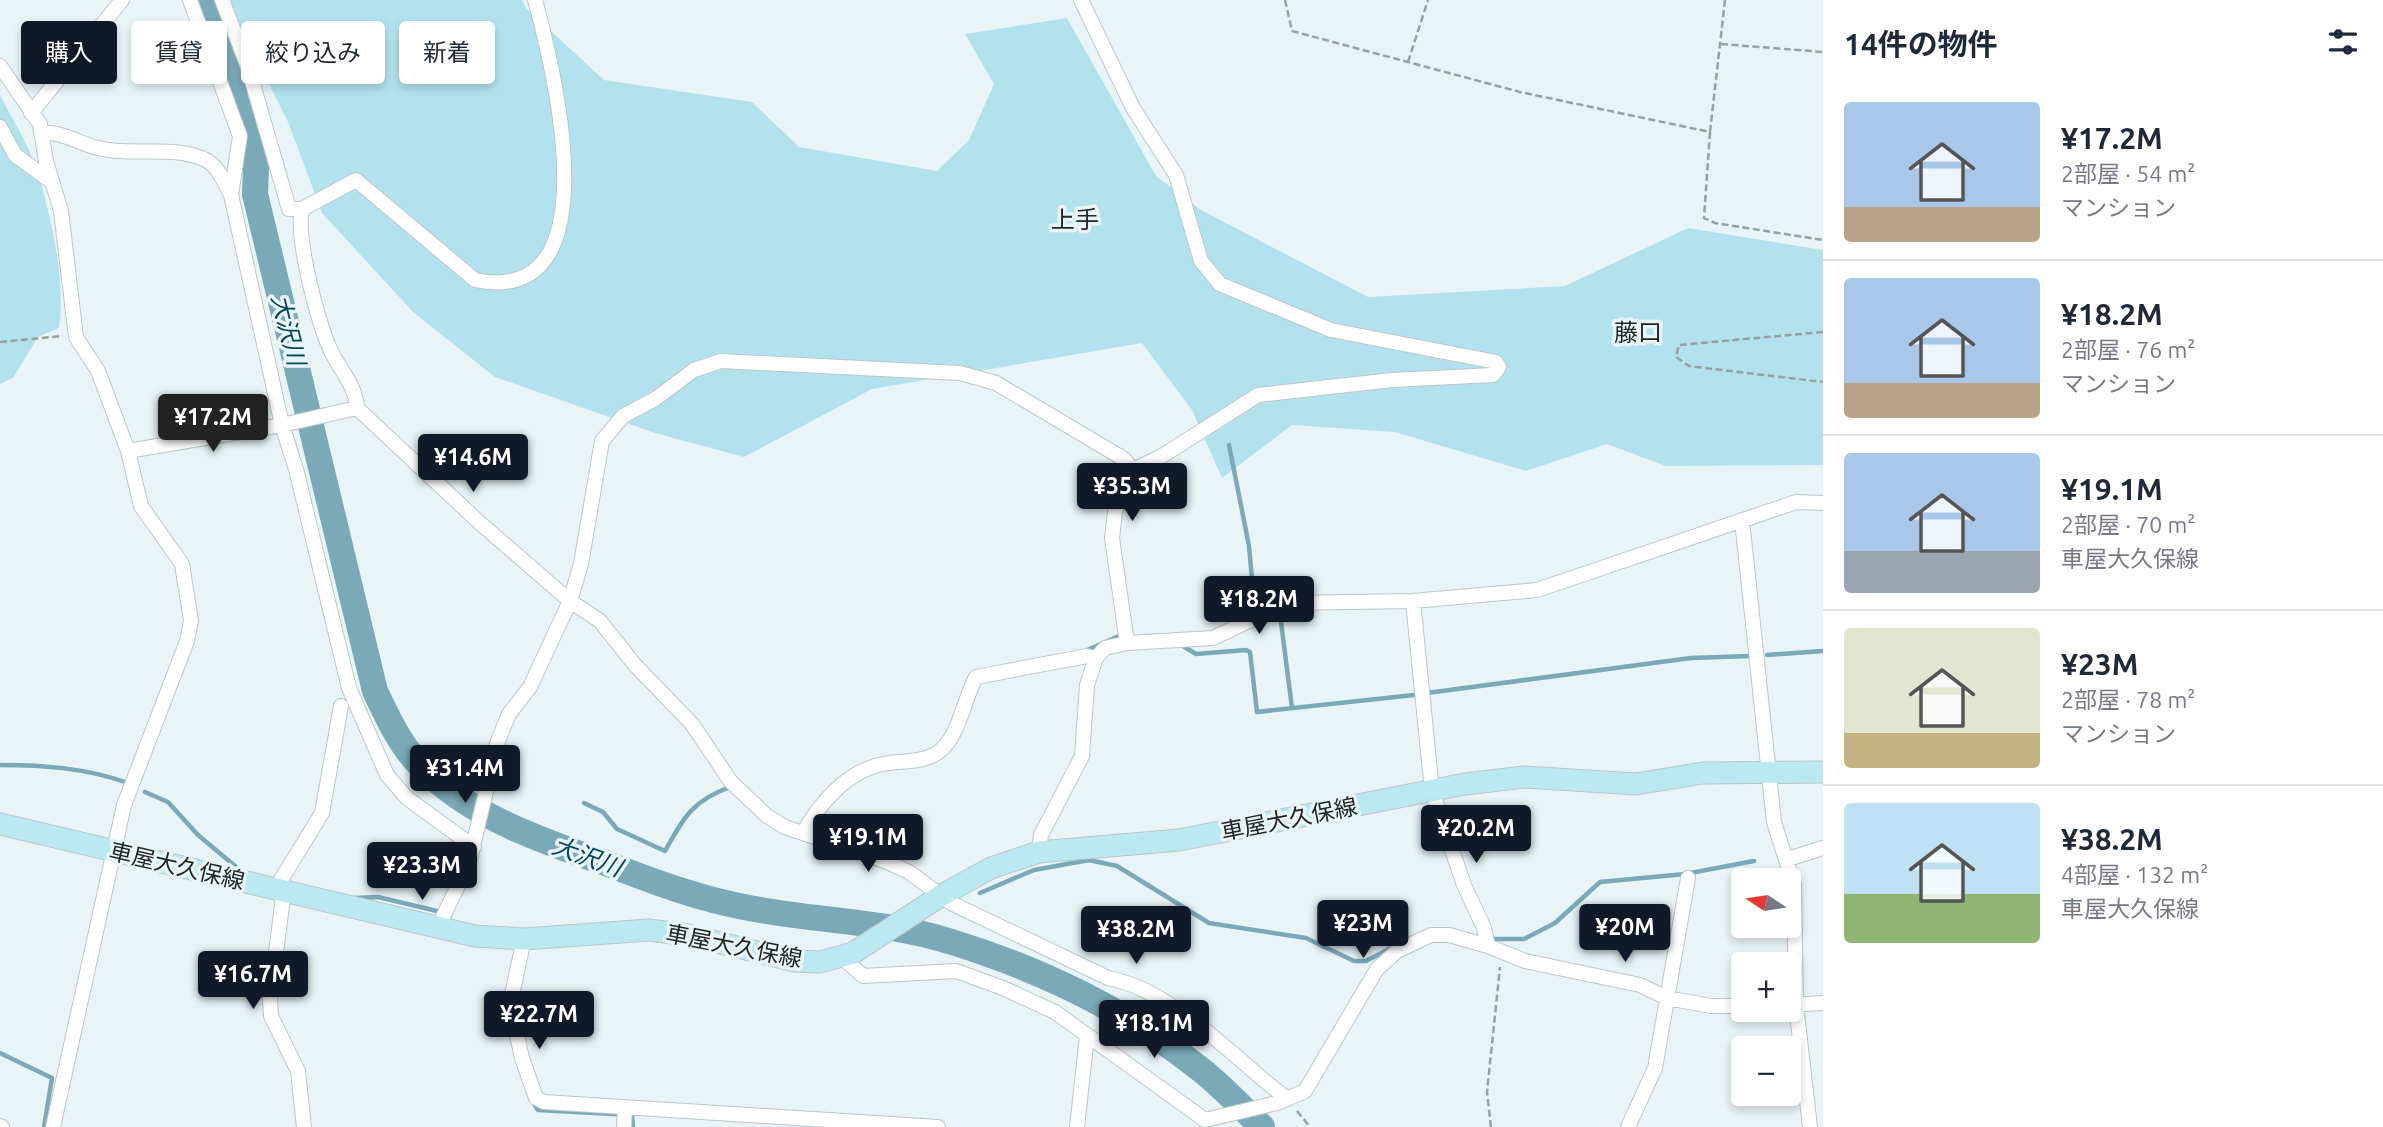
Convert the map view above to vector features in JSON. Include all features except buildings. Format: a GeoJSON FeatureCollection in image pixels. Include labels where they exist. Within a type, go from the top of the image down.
{"type":"FeatureCollection","features":[{"type":"Feature","properties":{"kind":"main road","name":"車屋大久保線"},"geometry":{"type":"LineString","coordinates":[[0,824],[475,936],[524,939],[649,930],[688,936],[795,961],[820,962],[848,956],[991,868],[1039,852],[1179,841],[1432,791],[1524,777],[1636,784],[1703,773],[1823,772]]}},
{"type":"Feature","properties":{"kind":"street"},"geometry":{"type":"LineString","coordinates":[[31,113],[121,0]]}},
{"type":"Feature","properties":{"kind":"street"},"geometry":{"type":"LineString","coordinates":[[190,0],[240,136],[231,195]]}},
{"type":"Feature","properties":{"kind":"street"},"geometry":{"type":"LineString","coordinates":[[222,0],[248,67],[289,209],[302,209],[356,180],[475,280],[496,285],[514,283],[530,276],[546,261],[559,236],[562,207],[559,111],[551,61],[535,0]]}},
{"type":"Feature","properties":{"kind":"street"},"geometry":{"type":"LineString","coordinates":[[1082,0],[1133,108],[1176,175],[1201,261],[1220,284],[1331,330],[1496,362],[1499,367],[1493,375],[1392,380],[1258,395],[1162,456],[1133,470],[1125,481],[1115,512],[1112,538],[1126,643]]}},
{"type":"Feature","properties":{"kind":"street"},"geometry":{"type":"LineString","coordinates":[[0,66],[40,124],[61,211],[76,337],[98,371],[128,451],[146,517],[182,564],[191,621],[187,641],[124,805],[52,1127]]}},
{"type":"Feature","properties":{"kind":"street"},"geometry":{"type":"LineString","coordinates":[[0,127],[15,155],[52,182]]}},
{"type":"Feature","properties":{"kind":"street"},"geometry":{"type":"LineString","coordinates":[[41,133],[57,132],[97,148],[140,154],[175,150],[208,161],[231,195],[355,704],[379,750],[387,775],[407,798],[475,841]]}},
{"type":"Feature","properties":{"kind":"street"},"geometry":{"type":"LineString","coordinates":[[302,209],[301,239],[325,336],[332,354],[356,393],[358,408],[470,515],[570,601],[600,621],[635,665],[692,724],[731,782],[767,816],[785,827],[887,862],[937,899],[951,903],[1108,978],[1133,983],[1198,1024],[1282,1101]]}},
{"type":"Feature","properties":{"kind":"street"},"geometry":{"type":"LineString","coordinates":[[438,927],[475,841],[498,741],[509,713],[530,687],[570,601],[582,564],[599,453],[608,431],[623,416],[655,399],[694,370],[721,361],[960,373],[996,383],[1124,459],[1133,470]]}},
{"type":"Feature","properties":{"kind":"street"},"geometry":{"type":"LineString","coordinates":[[128,451],[286,424],[358,408]]}},
{"type":"Feature","properties":{"kind":"street"},"geometry":{"type":"LineString","coordinates":[[1039,852],[1041,835],[1082,755],[1087,685],[1096,658],[1105,648],[1126,643],[1213,638],[1287,603],[1413,601],[1536,590],[1796,502],[1823,503]]}},
{"type":"Feature","properties":{"kind":"street"},"geometry":{"type":"LineString","coordinates":[[1742,520],[1771,773],[1774,822],[1788,859],[1794,886],[1793,952]]}},
{"type":"Feature","properties":{"kind":"street"},"geometry":{"type":"LineString","coordinates":[[1413,601],[1432,791],[1464,885],[1494,948]]}},
{"type":"Feature","properties":{"kind":"street"},"geometry":{"type":"LineString","coordinates":[[803,833],[817,807],[863,770],[882,764],[925,759],[941,750],[951,735],[976,677],[1087,656],[1096,658]]}},
{"type":"Feature","properties":{"kind":"street"},"geometry":{"type":"LineString","coordinates":[[304,1127],[298,1071],[271,1016],[270,999],[280,889],[322,813],[341,706]]}},
{"type":"Feature","properties":{"kind":"street"},"geometry":{"type":"LineString","coordinates":[[1788,859],[1823,848]]}},
{"type":"Feature","properties":{"kind":"street"},"geometry":{"type":"LineString","coordinates":[[1628,1127],[1655,1068],[1688,878]]}},
{"type":"Feature","properties":{"kind":"street"},"geometry":{"type":"LineString","coordinates":[[848,956],[863,976],[956,971],[1055,1012],[1205,1120],[1282,1101],[1305,1091],[1377,969],[1388,958],[1431,935],[1449,935],[1494,948],[1525,961],[1640,985],[1667,998],[1711,1006],[1731,1006]]}},
{"type":"Feature","properties":{"kind":"street"},"geometry":{"type":"LineString","coordinates":[[524,939],[510,1004],[536,1098],[544,1102],[624,1116],[938,1127]]}},
{"type":"Feature","properties":{"kind":"street"},"geometry":{"type":"LineString","coordinates":[[1801,1004],[1823,1003]]}},
{"type":"Feature","properties":{"kind":"street"},"geometry":{"type":"LineString","coordinates":[[1795,1022],[1810,1127]]}},
{"type":"Feature","properties":{"kind":"street"},"geometry":{"type":"LineString","coordinates":[[1077,1127],[1087,1036]]}},
{"type":"Feature","properties":{"kind":"path"},"geometry":{"type":"LineString","coordinates":[[1285,0],[1292,31],[1520,92],[1710,132]]}},
{"type":"Feature","properties":{"kind":"path"},"geometry":{"type":"LineString","coordinates":[[1408,62],[1429,0]]}},
{"type":"Feature","properties":{"kind":"path"},"geometry":{"type":"LineString","coordinates":[[1724,0],[1704,218],[1715,223],[1823,240]]}},
{"type":"Feature","properties":{"kind":"path"},"geometry":{"type":"LineString","coordinates":[[1721,44],[1823,52]]}},
{"type":"Feature","properties":{"kind":"path"},"geometry":{"type":"LineString","coordinates":[[0,342],[60,337],[74,328]]}},
{"type":"Feature","properties":{"kind":"path"},"geometry":{"type":"LineString","coordinates":[[1823,332],[1679,345],[1676,357],[1689,366],[1823,382]]}},
{"type":"Feature","properties":{"kind":"path"},"geometry":{"type":"LineString","coordinates":[[1491,1127],[1487,1092],[1494,948]]}},
{"type":"Feature","properties":{"kind":"path"},"geometry":{"type":"LineString","coordinates":[[1282,1101],[1310,1127]]}},
{"type":"Feature","properties":{"kind":"shaded area"},"geometry":{"type":"Polygon","coordinates":[[[227,0],[522,0],[526,8],[604,80],[752,102],[799,147],[937,171],[969,140],[994,84],[965,34],[1067,18],[1156,176],[1201,210],[1368,297],[1565,286],[1688,228],[1823,250],[1823,465],[1666,466],[1607,444],[1526,471],[1395,432],[1292,425],[1222,478],[1192,410],[1142,343],[872,389],[744,457],[655,433],[495,377],[413,312],[322,213],[288,122],[269,84],[385,84],[385,21],[241,21],[241,28],[227,0]]]}},
{"type":"Feature","properties":{"kind":"shaded area"},"geometry":{"type":"Polygon","coordinates":[[[0,95],[29,149],[42,186],[56,247],[61,309],[59,328],[38,337],[13,378],[0,384],[0,95]]]}},
{"type":"Feature","properties":{"kind":"waterway","name":"大沢川"},"geometry":{"type":"LineString","coordinates":[[207,0],[234,66],[257,140],[255,194],[375,691],[399,738],[418,763],[460,798],[507,825],[660,883],[749,908],[877,925],[927,935],[985,953],[1051,979],[1113,1010],[1172,1048],[1216,1083],[1262,1127]]}},
{"type":"Feature","properties":{"kind":"waterway"},"geometry":{"type":"LineString","coordinates":[[1229,445],[1249,546],[1252,579],[1271,603]]}},
{"type":"Feature","properties":{"kind":"waterway"},"geometry":{"type":"LineString","coordinates":[[1277,614],[1281,622],[1292,708]]}},
{"type":"Feature","properties":{"kind":"waterway"},"geometry":{"type":"LineString","coordinates":[[1085,651],[1119,636]]}},
{"type":"Feature","properties":{"kind":"waterway"},"geometry":{"type":"LineString","coordinates":[[1183,646],[1196,654],[1246,650],[1250,652],[1257,712],[1414,695]]}},
{"type":"Feature","properties":{"kind":"waterway"},"geometry":{"type":"LineString","coordinates":[[1767,655],[1823,651]]}},
{"type":"Feature","properties":{"kind":"waterway"},"geometry":{"type":"LineString","coordinates":[[1427,693],[1691,658],[1751,656]]}},
{"type":"Feature","properties":{"kind":"waterway"},"geometry":{"type":"LineString","coordinates":[[0,765],[65,768],[128,783]]}},
{"type":"Feature","properties":{"kind":"waterway"},"geometry":{"type":"LineString","coordinates":[[584,803],[603,812],[617,829],[665,851],[698,804],[730,787]]}},
{"type":"Feature","properties":{"kind":"waterway"},"geometry":{"type":"LineString","coordinates":[[145,792],[168,802],[198,835],[241,871]]}},
{"type":"Feature","properties":{"kind":"waterway"},"geometry":{"type":"LineString","coordinates":[[980,893],[1034,870],[1089,860],[1117,866],[1209,923],[1306,938],[1354,961],[1366,961],[1391,948]]}},
{"type":"Feature","properties":{"kind":"waterway"},"geometry":{"type":"LineString","coordinates":[[1494,939],[1524,939],[1555,923],[1600,882],[1685,874],[1754,861]]}},
{"type":"Feature","properties":{"kind":"waterway"},"geometry":{"type":"LineString","coordinates":[[354,898],[378,897],[437,911]]}},
{"type":"Feature","properties":{"kind":"waterway"},"geometry":{"type":"LineString","coordinates":[[0,1053],[52,1078],[44,1127]]}},
{"type":"Feature","properties":{"kind":"waterway"},"geometry":{"type":"LineString","coordinates":[[531,1099],[538,1110],[632,1115],[633,1127]]}},
{"type":"Feature","properties":{"kind":"district","name":"上手"},"geometry":{"type":"Point","coordinates":[1075,220]}},
{"type":"Feature","properties":{"kind":"district","name":"藤口"},"geometry":{"type":"Point","coordinates":[1638,333]}}]}
